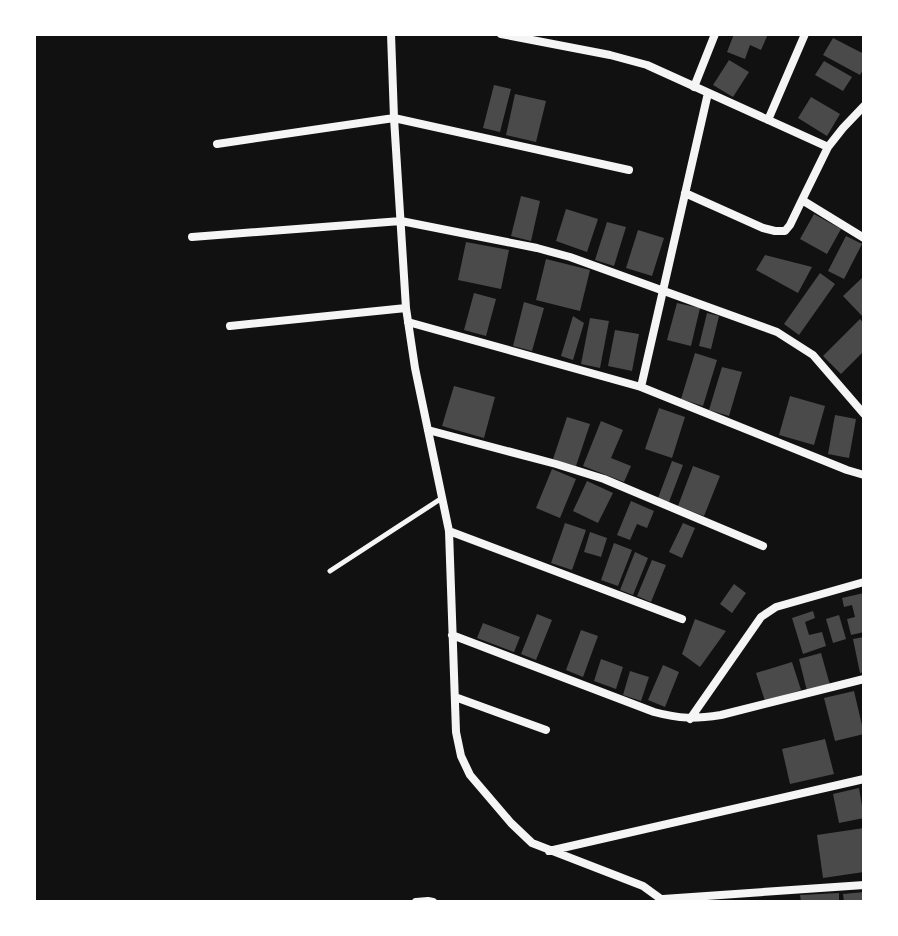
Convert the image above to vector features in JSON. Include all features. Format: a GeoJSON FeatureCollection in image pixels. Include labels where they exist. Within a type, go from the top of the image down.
{"type":"FeatureCollection","features":[{"type":"Feature","properties":{"kind":"street"},"geometry":{"type":"LineString","coordinates":[[391,34],[406,308],[415,368],[449,531],[456,732],[461,756],[470,775],[532,843],[643,886],[664,900],[864,885]]}},
{"type":"Feature","properties":{"kind":"street"},"geometry":{"type":"LineString","coordinates":[[501,34],[647,65],[828,147]]}},
{"type":"Feature","properties":{"kind":"street"},"geometry":{"type":"LineString","coordinates":[[694,87],[715,34]]}},
{"type":"Feature","properties":{"kind":"street"},"geometry":{"type":"LineString","coordinates":[[768,120],[805,34]]}},
{"type":"Feature","properties":{"kind":"street"},"geometry":{"type":"LineString","coordinates":[[641,387],[708,93]]}},
{"type":"Feature","properties":{"kind":"street"},"geometry":{"type":"LineString","coordinates":[[685,193],[763,228],[785,231],[828,147],[864,106]]}},
{"type":"Feature","properties":{"kind":"street"},"geometry":{"type":"LineString","coordinates":[[217,144],[394,118],[629,170]]}},
{"type":"Feature","properties":{"kind":"street"},"geometry":{"type":"LineString","coordinates":[[802,200],[864,238]]}},
{"type":"Feature","properties":{"kind":"street"},"geometry":{"type":"LineString","coordinates":[[192,237],[401,221],[537,248],[570,257],[777,332],[813,355],[864,414]]}},
{"type":"Feature","properties":{"kind":"street"},"geometry":{"type":"LineString","coordinates":[[230,326],[406,308]]}},
{"type":"Feature","properties":{"kind":"street"},"geometry":{"type":"LineString","coordinates":[[408,322],[641,387],[864,475]]}},
{"type":"Feature","properties":{"kind":"street"},"geometry":{"type":"LineString","coordinates":[[428,430],[604,479],[763,546]]}},
{"type":"Feature","properties":{"kind":"street"},"geometry":{"type":"LineString","coordinates":[[449,531],[682,619]]}},
{"type":"Feature","properties":{"kind":"street"},"geometry":{"type":"LineString","coordinates":[[690,719],[761,617],[776,607],[864,582]]}},
{"type":"Feature","properties":{"kind":"street"},"geometry":{"type":"LineString","coordinates":[[452,635],[678,719],[721,715],[864,679]]}},
{"type":"Feature","properties":{"kind":"street"},"geometry":{"type":"LineString","coordinates":[[455,697],[546,730]]}},
{"type":"Feature","properties":{"kind":"street"},"geometry":{"type":"LineString","coordinates":[[549,851],[864,779]]}},
{"type":"Feature","properties":{"kind":"street"},"geometry":{"type":"LineString","coordinates":[[416,902],[433,902]]}},
{"type":"Feature","properties":{"kind":"lane"},"geometry":{"type":"LineString","coordinates":[[330,571],[442,498]]}},
{"type":"Feature","properties":{"kind":"building"},"geometry":{"type":"Polygon","coordinates":[[[734,34],[768,34],[761,50],[750,45],[745,59],[727,52],[734,34]]]}},
{"type":"Feature","properties":{"kind":"building"},"geometry":{"type":"Polygon","coordinates":[[[833,38],[864,54],[864,68],[860,75],[823,55],[833,38]]]}},
{"type":"Feature","properties":{"kind":"building"},"geometry":{"type":"Polygon","coordinates":[[[729,60],[749,72],[733,97],[713,85],[729,60]]]}},
{"type":"Feature","properties":{"kind":"building"},"geometry":{"type":"Polygon","coordinates":[[[824,61],[852,77],[843,91],[815,75],[824,61]]]}},
{"type":"Feature","properties":{"kind":"building"},"geometry":{"type":"Polygon","coordinates":[[[494,85],[511,89],[500,132],[483,128],[494,85]]]}},
{"type":"Feature","properties":{"kind":"building"},"geometry":{"type":"Polygon","coordinates":[[[515,94],[546,101],[536,142],[506,135],[515,94]]]}},
{"type":"Feature","properties":{"kind":"building"},"geometry":{"type":"Polygon","coordinates":[[[811,97],[840,114],[827,136],[798,118],[811,97]]]}},
{"type":"Feature","properties":{"kind":"building"},"geometry":{"type":"Polygon","coordinates":[[[521,196],[540,201],[531,241],[511,236],[521,196]]]}},
{"type":"Feature","properties":{"kind":"building"},"geometry":{"type":"Polygon","coordinates":[[[566,209],[598,219],[587,252],[556,241],[566,209]]]}},
{"type":"Feature","properties":{"kind":"building"},"geometry":{"type":"Polygon","coordinates":[[[814,214],[841,229],[827,254],[800,239],[814,214]]]}},
{"type":"Feature","properties":{"kind":"building"},"geometry":{"type":"Polygon","coordinates":[[[607,222],[626,227],[614,266],[595,260],[607,222]]]}},
{"type":"Feature","properties":{"kind":"building"},"geometry":{"type":"Polygon","coordinates":[[[638,230],[664,238],[652,276],[626,268],[638,230]]]}},
{"type":"Feature","properties":{"kind":"building"},"geometry":{"type":"Polygon","coordinates":[[[846,236],[862,244],[844,279],[828,271],[846,236]]]}},
{"type":"Feature","properties":{"kind":"building"},"geometry":{"type":"Polygon","coordinates":[[[466,242],[509,250],[501,289],[458,280],[466,242]]]}},
{"type":"Feature","properties":{"kind":"building"},"geometry":{"type":"Polygon","coordinates":[[[765,255],[812,267],[798,293],[756,270],[765,255]]]}},
{"type":"Feature","properties":{"kind":"building"},"geometry":{"type":"Polygon","coordinates":[[[546,259],[590,270],[580,311],[536,300],[546,259]]]}},
{"type":"Feature","properties":{"kind":"building"},"geometry":{"type":"Polygon","coordinates":[[[820,273],[835,284],[799,335],[784,324],[820,273]]]}},
{"type":"Feature","properties":{"kind":"building"},"geometry":{"type":"Polygon","coordinates":[[[864,276],[864,318],[843,296],[864,276]]]}},
{"type":"Feature","properties":{"kind":"building"},"geometry":{"type":"Polygon","coordinates":[[[474,293],[496,299],[486,336],[464,330],[474,293]]]}},
{"type":"Feature","properties":{"kind":"building"},"geometry":{"type":"Polygon","coordinates":[[[524,302],[544,308],[532,351],[513,346],[524,302]]]}},
{"type":"Feature","properties":{"kind":"building"},"geometry":{"type":"Polygon","coordinates":[[[677,303],[700,308],[691,346],[667,340],[677,303]]]}},
{"type":"Feature","properties":{"kind":"building"},"geometry":{"type":"Polygon","coordinates":[[[707,313],[719,316],[711,349],[699,346],[707,313]]]}},
{"type":"Feature","properties":{"kind":"building"},"geometry":{"type":"Polygon","coordinates":[[[573,316],[584,323],[573,360],[561,356],[573,316]]]}},
{"type":"Feature","properties":{"kind":"building"},"geometry":{"type":"Polygon","coordinates":[[[590,318],[609,321],[600,368],[581,364],[590,318]]]}},
{"type":"Feature","properties":{"kind":"building"},"geometry":{"type":"Polygon","coordinates":[[[860,319],[864,324],[864,351],[841,374],[823,356],[860,319]]]}},
{"type":"Feature","properties":{"kind":"building"},"geometry":{"type":"Polygon","coordinates":[[[615,330],[639,334],[632,371],[608,366],[615,330]]]}},
{"type":"Feature","properties":{"kind":"building"},"geometry":{"type":"Polygon","coordinates":[[[695,353],[717,360],[703,406],[681,399],[695,353]]]}},
{"type":"Feature","properties":{"kind":"building"},"geometry":{"type":"Polygon","coordinates":[[[722,367],[742,372],[729,416],[709,410],[722,367]]]}},
{"type":"Feature","properties":{"kind":"building"},"geometry":{"type":"Polygon","coordinates":[[[454,386],[495,397],[484,438],[442,426],[454,386]]]}},
{"type":"Feature","properties":{"kind":"building"},"geometry":{"type":"Polygon","coordinates":[[[790,396],[825,406],[814,445],[779,435],[790,396]]]}},
{"type":"Feature","properties":{"kind":"building"},"geometry":{"type":"Polygon","coordinates":[[[659,408],[685,417],[672,458],[645,449],[659,408]]]}},
{"type":"Feature","properties":{"kind":"building"},"geometry":{"type":"Polygon","coordinates":[[[835,415],[856,419],[849,458],[828,454],[835,415]]]}},
{"type":"Feature","properties":{"kind":"building"},"geometry":{"type":"Polygon","coordinates":[[[567,417],[590,424],[576,466],[553,459],[567,417]]]}},
{"type":"Feature","properties":{"kind":"building"},"geometry":{"type":"Polygon","coordinates":[[[601,421],[623,430],[611,458],[631,466],[624,482],[583,466],[601,421]]]}},
{"type":"Feature","properties":{"kind":"building"},"geometry":{"type":"Polygon","coordinates":[[[672,461],[683,465],[669,502],[658,498],[672,461]]]}},
{"type":"Feature","properties":{"kind":"building"},"geometry":{"type":"Polygon","coordinates":[[[693,466],[720,476],[704,516],[678,506],[693,466]]]}},
{"type":"Feature","properties":{"kind":"building"},"geometry":{"type":"Polygon","coordinates":[[[552,469],[576,479],[560,518],[536,508],[552,469]]]}},
{"type":"Feature","properties":{"kind":"building"},"geometry":{"type":"Polygon","coordinates":[[[587,481],[613,493],[598,523],[573,511],[587,481]]]}},
{"type":"Feature","properties":{"kind":"building"},"geometry":{"type":"Polygon","coordinates":[[[631,501],[654,511],[647,528],[637,524],[630,540],[617,535],[631,501]]]}},
{"type":"Feature","properties":{"kind":"building"},"geometry":{"type":"Polygon","coordinates":[[[565,523],[586,530],[572,570],[551,563],[565,523]]]}},
{"type":"Feature","properties":{"kind":"building"},"geometry":{"type":"Polygon","coordinates":[[[683,523],[695,528],[682,558],[669,552],[683,523]]]}},
{"type":"Feature","properties":{"kind":"building"},"geometry":{"type":"Polygon","coordinates":[[[590,532],[607,538],[601,557],[584,552],[590,532]]]}},
{"type":"Feature","properties":{"kind":"building"},"geometry":{"type":"Polygon","coordinates":[[[614,543],[632,550],[618,586],[601,580],[614,543]]]}},
{"type":"Feature","properties":{"kind":"building"},"geometry":{"type":"Polygon","coordinates":[[[635,552],[648,558],[633,595],[620,590],[635,552]]]}},
{"type":"Feature","properties":{"kind":"building"},"geometry":{"type":"Polygon","coordinates":[[[652,560],[666,565],[651,602],[637,596],[652,560]]]}},
{"type":"Feature","properties":{"kind":"building"},"geometry":{"type":"Polygon","coordinates":[[[734,584],[746,593],[732,613],[720,604],[734,584]]]}},
{"type":"Feature","properties":{"kind":"building"},"geometry":{"type":"Polygon","coordinates":[[[864,593],[864,632],[851,635],[847,619],[855,617],[852,605],[844,607],[842,598],[864,593]]]}},
{"type":"Feature","properties":{"kind":"building"},"geometry":{"type":"Polygon","coordinates":[[[813,611],[815,618],[805,622],[809,635],[822,632],[826,646],[803,654],[792,618],[813,611]]]}},
{"type":"Feature","properties":{"kind":"building"},"geometry":{"type":"Polygon","coordinates":[[[537,614],[552,620],[536,660],[521,654],[537,614]]]}},
{"type":"Feature","properties":{"kind":"building"},"geometry":{"type":"Polygon","coordinates":[[[839,615],[846,639],[833,643],[826,619],[839,615]]]}},
{"type":"Feature","properties":{"kind":"building"},"geometry":{"type":"Polygon","coordinates":[[[695,619],[726,631],[700,667],[682,654],[695,619]]]}},
{"type":"Feature","properties":{"kind":"building"},"geometry":{"type":"Polygon","coordinates":[[[483,623],[520,637],[514,652],[477,638],[483,623]]]}},
{"type":"Feature","properties":{"kind":"building"},"geometry":{"type":"Polygon","coordinates":[[[581,630],[598,636],[583,677],[566,670],[581,630]]]}},
{"type":"Feature","properties":{"kind":"building"},"geometry":{"type":"Polygon","coordinates":[[[864,637],[864,672],[860,673],[853,639],[864,637]]]}},
{"type":"Feature","properties":{"kind":"building"},"geometry":{"type":"Polygon","coordinates":[[[821,653],[830,685],[807,691],[799,659],[821,653]]]}},
{"type":"Feature","properties":{"kind":"building"},"geometry":{"type":"Polygon","coordinates":[[[601,659],[623,667],[616,689],[594,681],[601,659]]]}},
{"type":"Feature","properties":{"kind":"building"},"geometry":{"type":"Polygon","coordinates":[[[792,662],[801,690],[765,701],[756,673],[792,662]]]}},
{"type":"Feature","properties":{"kind":"building"},"geometry":{"type":"Polygon","coordinates":[[[663,665],[679,672],[665,707],[648,700],[663,665]]]}},
{"type":"Feature","properties":{"kind":"building"},"geometry":{"type":"Polygon","coordinates":[[[630,671],[649,677],[641,701],[623,695],[630,671]]]}},
{"type":"Feature","properties":{"kind":"building"},"geometry":{"type":"Polygon","coordinates":[[[854,691],[864,734],[835,741],[824,698],[854,691]]]}},
{"type":"Feature","properties":{"kind":"building"},"geometry":{"type":"Polygon","coordinates":[[[825,739],[834,774],[790,784],[782,749],[825,739]]]}},
{"type":"Feature","properties":{"kind":"building"},"geometry":{"type":"Polygon","coordinates":[[[859,788],[864,818],[839,823],[833,794],[859,788]]]}},
{"type":"Feature","properties":{"kind":"building"},"geometry":{"type":"Polygon","coordinates":[[[864,828],[864,872],[823,878],[817,835],[864,828]]]}},
{"type":"Feature","properties":{"kind":"building"},"geometry":{"type":"Polygon","coordinates":[[[864,892],[864,902],[844,902],[843,894],[864,892]]]}},
{"type":"Feature","properties":{"kind":"building"},"geometry":{"type":"Polygon","coordinates":[[[839,893],[839,902],[801,902],[800,895],[839,893]]]}}]}
